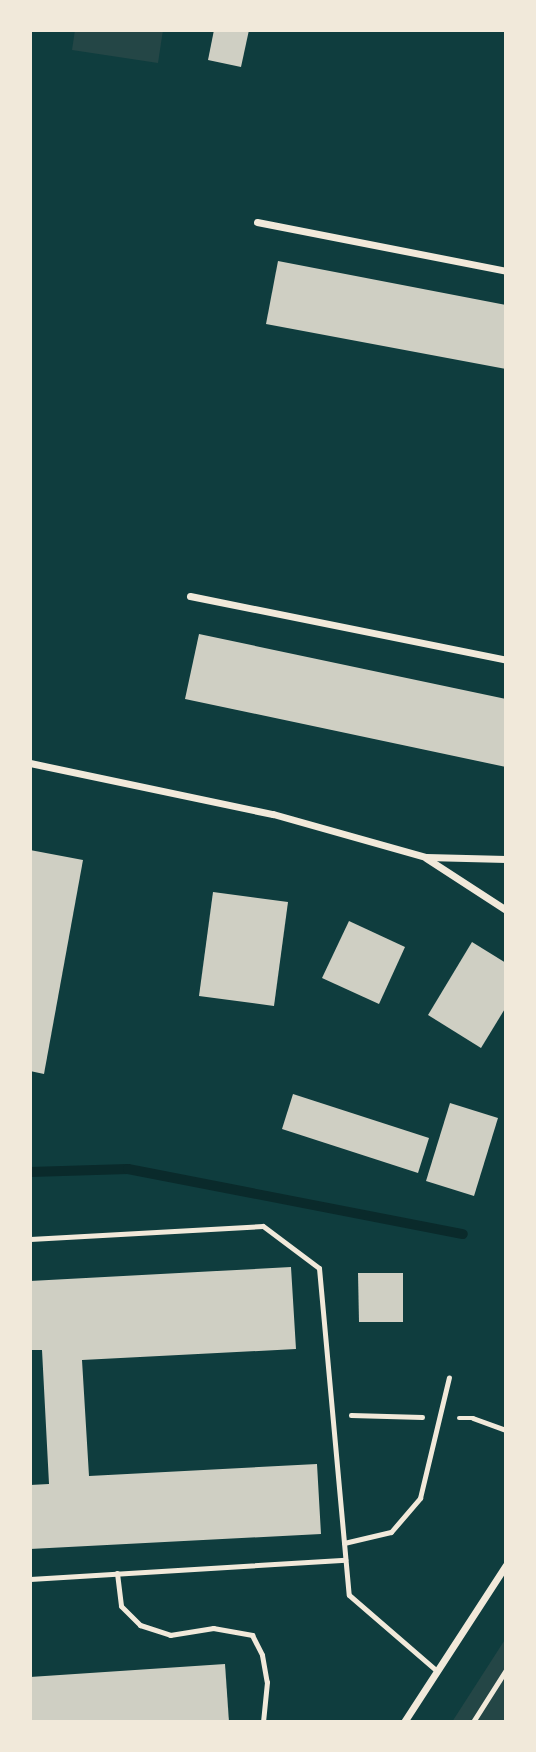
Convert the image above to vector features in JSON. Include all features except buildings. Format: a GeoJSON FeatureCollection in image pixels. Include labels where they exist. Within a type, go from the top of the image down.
{"type":"FeatureCollection","features":[{"type":"Feature","properties":{"kind":"street"},"geometry":{"type":"LineString","coordinates":[[257,222],[506,271]]}},
{"type":"Feature","properties":{"kind":"street"},"geometry":{"type":"LineString","coordinates":[[190,596],[506,660]]}},
{"type":"Feature","properties":{"kind":"street"},"geometry":{"type":"LineString","coordinates":[[30,763],[273,814],[426,857],[506,859]]}},
{"type":"Feature","properties":{"kind":"street"},"geometry":{"type":"LineString","coordinates":[[426,857],[506,910]]}},
{"type":"Feature","properties":{"kind":"street"},"geometry":{"type":"LineString","coordinates":[[404,1722],[506,1565]]}},
{"type":"Feature","properties":{"kind":"lane"},"geometry":{"type":"LineString","coordinates":[[30,1239],[263,1226],[319,1268],[349,1595],[438,1671]]}},
{"type":"Feature","properties":{"kind":"lane"},"geometry":{"type":"LineString","coordinates":[[344,1543],[391,1532],[420,1498],[449,1377]]}},
{"type":"Feature","properties":{"kind":"lane"},"geometry":{"type":"LineString","coordinates":[[30,1579],[345,1560]]}},
{"type":"Feature","properties":{"kind":"lane"},"geometry":{"type":"LineString","coordinates":[[117,1573],[121,1606],[140,1625],[170,1635],[213,1628],[253,1634],[262,1655],[267,1682],[263,1722]]}},
{"type":"Feature","properties":{"kind":"path"},"geometry":{"type":"LineString","coordinates":[[473,1722],[506,1670]]}},
{"type":"Feature","properties":{"kind":"shaded area"},"geometry":{"type":"Polygon","coordinates":[[[75,30],[163,30],[158,63],[72,50],[75,30]]]}},
{"type":"Feature","properties":{"kind":"shaded area"},"geometry":{"type":"Polygon","coordinates":[[[506,1638],[506,1722],[452,1722],[506,1638]]]}},
{"type":"Feature","properties":{"kind":"waterway"},"geometry":{"type":"LineString","coordinates":[[30,1172],[128,1169],[463,1234]]}}]}
